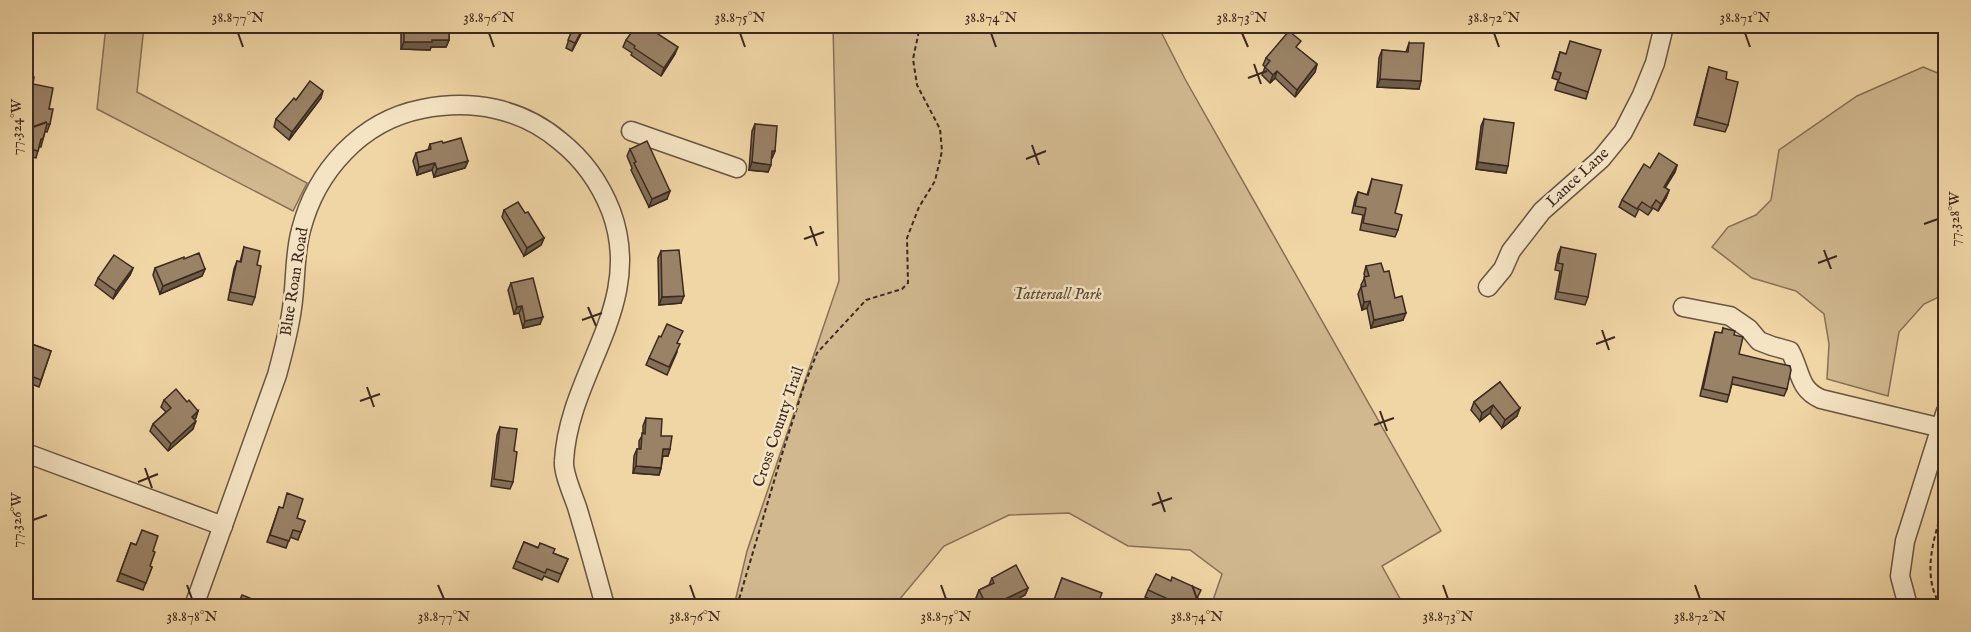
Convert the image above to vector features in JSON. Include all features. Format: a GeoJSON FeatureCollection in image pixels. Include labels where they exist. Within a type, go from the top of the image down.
{"type":"FeatureCollection","features":[{"type":"Feature","properties":{"kind":"street","name":"Lance Lane"},"geometry":{"type":"LineString","coordinates":[[1488,287],[1503,269],[1511,251],[1542,211],[1601,159],[1623,132],[1655,63],[1664,26]]}},
{"type":"Feature","properties":{"kind":"street","name":"Blue Roan Road"},"geometry":{"type":"LineString","coordinates":[[194,606],[282,356],[292,308],[301,229],[315,192],[329,169],[357,139],[393,118],[435,107],[464,105],[508,111],[536,123],[569,148],[592,174],[604,195],[614,221],[620,261],[616,299],[606,332],[578,399],[569,428],[563,463],[592,555],[604,606]]}},
{"type":"Feature","properties":{"kind":"street"},"geometry":{"type":"LineString","coordinates":[[630,131],[737,168]]}},
{"type":"Feature","properties":{"kind":"street"},"geometry":{"type":"LineString","coordinates":[[1683,307],[1730,316],[1749,329],[1759,340],[1790,351],[1796,362],[1801,381],[1809,394],[1821,399],[1944,423],[1903,552],[1900,576],[1908,606]]}},
{"type":"Feature","properties":{"kind":"street"},"geometry":{"type":"LineString","coordinates":[[26,453],[224,526]]}},
{"type":"Feature","properties":{"kind":"path","name":"Cross County Trail"},"geometry":{"type":"LineString","coordinates":[[737,606],[783,451],[817,353],[866,300],[902,289],[908,283],[907,238],[935,180],[942,151],[940,129],[917,85],[913,59],[920,26]]}},
{"type":"Feature","properties":{"kind":"path"},"geometry":{"type":"LineString","coordinates":[[1941,606],[1933,591],[1930,568],[1946,500]]}},
{"type":"Feature","properties":{"kind":"green space"},"geometry":{"type":"Polygon","coordinates":[[[106,26],[144,26],[137,92],[307,183],[293,211],[97,109],[106,26]]]}},
{"type":"Feature","properties":{"kind":"green space","name":"Tattersall Park"},"geometry":{"type":"Polygon","coordinates":[[[833,26],[1158,26],[1185,79],[1441,531],[1382,566],[1404,606],[1211,606],[1222,574],[1190,550],[1128,546],[1069,513],[1009,515],[944,546],[894,606],[734,606],[747,551],[839,281],[833,26]]]}},
{"type":"Feature","properties":{"kind":"green space"},"geometry":{"type":"Polygon","coordinates":[[[1923,67],[1945,76],[1945,294],[1924,304],[1899,332],[1888,396],[1827,379],[1829,344],[1824,314],[1796,291],[1752,278],[1712,247],[1728,227],[1756,215],[1771,200],[1779,150],[1857,96],[1923,67]]]}},
{"type":"Feature","properties":{"kind":"building"},"geometry":{"type":"Polygon","coordinates":[[[404,26],[449,26],[449,40],[404,42],[404,26]]]}},
{"type":"Feature","properties":{"kind":"building"},"geometry":{"type":"Polygon","coordinates":[[[574,26],[584,26],[575,43],[568,40],[574,26]]]}},
{"type":"Feature","properties":{"kind":"building"},"geometry":{"type":"Polygon","coordinates":[[[636,26],[646,32],[649,28],[678,47],[664,68],[626,40],[636,26]]]}},
{"type":"Feature","properties":{"kind":"building"},"geometry":{"type":"Polygon","coordinates":[[[1289,31],[1301,41],[1296,47],[1317,64],[1297,90],[1277,71],[1273,75],[1265,67],[1270,61],[1266,58],[1289,31]]]}},
{"type":"Feature","properties":{"kind":"building"},"geometry":{"type":"Polygon","coordinates":[[[1570,41],[1601,50],[1588,92],[1558,82],[1561,73],[1555,71],[1560,52],[1566,54],[1570,41]]]}},
{"type":"Feature","properties":{"kind":"building"},"geometry":{"type":"Polygon","coordinates":[[[1409,43],[1424,43],[1421,81],[1380,79],[1382,50],[1408,52],[1409,43]]]}},
{"type":"Feature","properties":{"kind":"building"},"geometry":{"type":"Polygon","coordinates":[[[1709,67],[1727,72],[1726,79],[1738,82],[1728,125],[1697,117],[1709,67]]]}},
{"type":"Feature","properties":{"kind":"building"},"geometry":{"type":"Polygon","coordinates":[[[26,75],[34,77],[33,84],[53,88],[49,109],[53,109],[50,124],[47,124],[38,151],[26,148],[26,75]]]}},
{"type":"Feature","properties":{"kind":"building"},"geometry":{"type":"Polygon","coordinates":[[[310,81],[323,91],[292,132],[276,119],[294,98],[296,100],[310,81]]]}},
{"type":"Feature","properties":{"kind":"building"},"geometry":{"type":"Polygon","coordinates":[[[1484,119],[1514,123],[1508,166],[1478,162],[1484,119]]]}},
{"type":"Feature","properties":{"kind":"building"},"geometry":{"type":"Polygon","coordinates":[[[755,124],[777,126],[775,151],[772,151],[771,165],[752,162],[755,124]]]}},
{"type":"Feature","properties":{"kind":"building"},"geometry":{"type":"Polygon","coordinates":[[[461,138],[468,161],[437,169],[435,163],[419,167],[416,153],[431,149],[430,144],[461,138]]]}},
{"type":"Feature","properties":{"kind":"building"},"geometry":{"type":"Polygon","coordinates":[[[647,141],[670,191],[652,199],[634,163],[636,162],[630,149],[647,141]]]}},
{"type":"Feature","properties":{"kind":"building"},"geometry":{"type":"Polygon","coordinates":[[[1659,153],[1677,165],[1664,187],[1669,190],[1661,204],[1656,200],[1651,208],[1642,202],[1637,209],[1622,200],[1644,164],[1650,168],[1659,153]]]}},
{"type":"Feature","properties":{"kind":"building"},"geometry":{"type":"Polygon","coordinates":[[[1372,179],[1402,185],[1395,213],[1402,215],[1398,230],[1363,223],[1366,208],[1355,206],[1358,192],[1368,195],[1372,179]]]}},
{"type":"Feature","properties":{"kind":"building"},"geometry":{"type":"Polygon","coordinates":[[[518,202],[525,213],[528,212],[544,238],[527,248],[504,210],[518,202]]]}},
{"type":"Feature","properties":{"kind":"building"},"geometry":{"type":"Polygon","coordinates":[[[244,247],[260,251],[257,265],[261,266],[255,297],[230,292],[237,261],[241,262],[244,247]]]}},
{"type":"Feature","properties":{"kind":"building"},"geometry":{"type":"Polygon","coordinates":[[[1561,247],[1596,254],[1588,297],[1558,292],[1563,264],[1558,263],[1561,247]]]}},
{"type":"Feature","properties":{"kind":"building"},"geometry":{"type":"Polygon","coordinates":[[[679,250],[684,296],[662,297],[661,251],[679,250]]]}},
{"type":"Feature","properties":{"kind":"building"},"geometry":{"type":"Polygon","coordinates":[[[199,253],[205,269],[163,286],[155,268],[199,253]]]}},
{"type":"Feature","properties":{"kind":"building"},"geometry":{"type":"Polygon","coordinates":[[[114,255],[133,268],[116,291],[98,278],[114,255]]]}},
{"type":"Feature","properties":{"kind":"building"},"geometry":{"type":"Polygon","coordinates":[[[1381,263],[1384,272],[1389,271],[1395,298],[1402,296],[1406,313],[1374,320],[1370,301],[1364,302],[1361,287],[1366,286],[1364,277],[1369,276],[1366,266],[1381,263]]]}},
{"type":"Feature","properties":{"kind":"building"},"geometry":{"type":"Polygon","coordinates":[[[533,278],[543,317],[525,321],[522,306],[517,307],[511,283],[533,278]]]}},
{"type":"Feature","properties":{"kind":"building"},"geometry":{"type":"Polygon","coordinates":[[[667,324],[683,331],[677,343],[680,344],[669,367],[649,358],[667,324]]]}},
{"type":"Feature","properties":{"kind":"building"},"geometry":{"type":"Polygon","coordinates":[[[1723,328],[1735,331],[1734,335],[1743,337],[1739,354],[1790,366],[1787,389],[1733,377],[1729,395],[1703,389],[1715,332],[1722,333],[1723,328]]]}},
{"type":"Feature","properties":{"kind":"building"},"geometry":{"type":"Polygon","coordinates":[[[26,342],[51,351],[41,380],[26,374],[26,342]]]}},
{"type":"Feature","properties":{"kind":"building"},"geometry":{"type":"Polygon","coordinates":[[[1500,382],[1520,408],[1505,420],[1493,405],[1482,413],[1474,402],[1500,382]]]}},
{"type":"Feature","properties":{"kind":"building"},"geometry":{"type":"Polygon","coordinates":[[[176,389],[198,411],[192,417],[196,421],[171,444],[153,424],[171,408],[164,400],[176,389]]]}},
{"type":"Feature","properties":{"kind":"building"},"geometry":{"type":"Polygon","coordinates":[[[646,418],[662,419],[661,436],[672,436],[670,449],[663,449],[661,468],[636,466],[637,449],[641,449],[646,418]]]}},
{"type":"Feature","properties":{"kind":"building"},"geometry":{"type":"Polygon","coordinates":[[[500,427],[517,429],[513,482],[494,479],[500,427]]]}},
{"type":"Feature","properties":{"kind":"building"},"geometry":{"type":"Polygon","coordinates":[[[287,493],[303,499],[297,518],[305,521],[301,532],[293,530],[289,541],[270,535],[279,507],[283,508],[287,493]]]}},
{"type":"Feature","properties":{"kind":"building"},"geometry":{"type":"Polygon","coordinates":[[[142,530],[158,536],[150,566],[152,567],[146,583],[120,573],[131,543],[136,545],[142,530]]]}},
{"type":"Feature","properties":{"kind":"building"},"geometry":{"type":"Polygon","coordinates":[[[524,542],[538,548],[540,543],[555,549],[553,553],[568,559],[561,574],[547,569],[545,573],[516,561],[524,542]]]}},
{"type":"Feature","properties":{"kind":"building"},"geometry":{"type":"Polygon","coordinates":[[[1016,565],[1028,588],[987,606],[979,590],[994,583],[992,578],[1016,565]]]}},
{"type":"Feature","properties":{"kind":"building"},"geometry":{"type":"Polygon","coordinates":[[[1156,574],[1171,581],[1172,577],[1201,590],[1193,606],[1183,606],[1148,590],[1156,574]]]}},
{"type":"Feature","properties":{"kind":"building"},"geometry":{"type":"Polygon","coordinates":[[[1062,578],[1102,593],[1097,606],[1070,606],[1054,600],[1062,578]]]}},
{"type":"Feature","properties":{"kind":"building"},"geometry":{"type":"Polygon","coordinates":[[[242,595],[257,601],[255,606],[237,606],[242,595]]]}},
{"type":"Feature","properties":{"kind":"building"},"geometry":{"type":"Polygon","coordinates":[[[131,602],[145,606],[129,606],[131,602]]]}}]}
